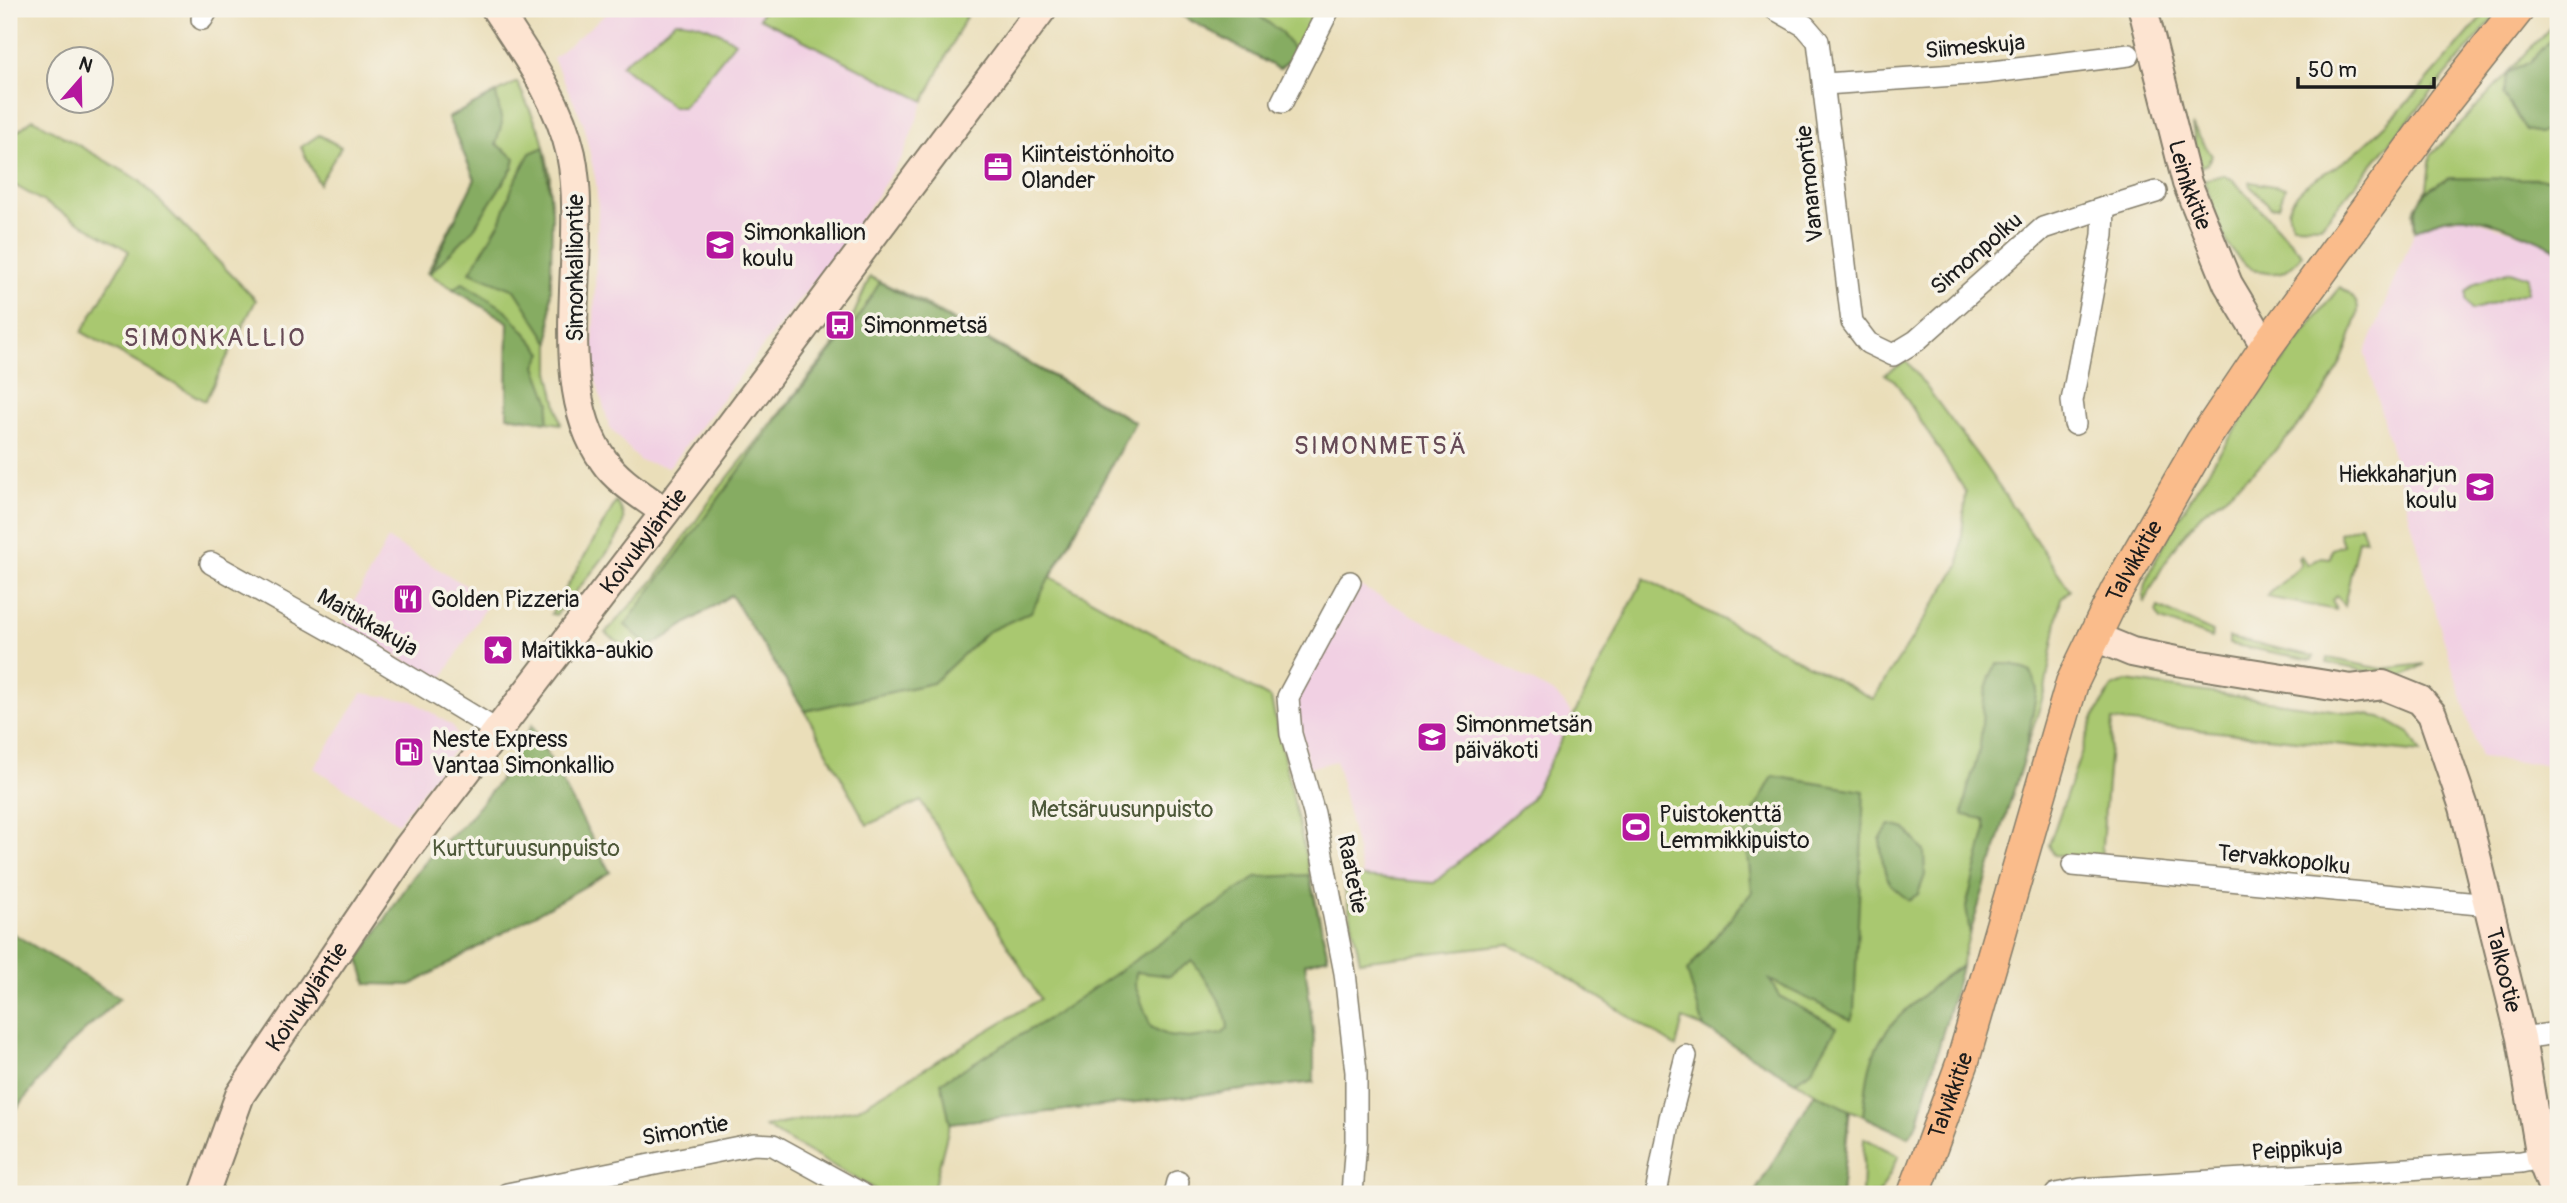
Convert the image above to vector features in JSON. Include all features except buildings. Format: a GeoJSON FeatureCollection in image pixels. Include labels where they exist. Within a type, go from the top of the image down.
{"type":"FeatureCollection","features":[{"type":"Feature","properties":{"kind":"main road","name":"Simonkalliontie"},"geometry":{"type":"LineString","coordinates":[[496,9],[541,78],[570,153],[576,189],[576,394],[581,419],[605,464],[665,512]]}},
{"type":"Feature","properties":{"kind":"main road","name":"Koivukyläntie"},"geometry":{"type":"LineString","coordinates":[[204,1194],[240,1095],[406,850],[665,512],[1042,9]]}},
{"type":"Feature","properties":{"kind":"main road","name":"Leinikkitie"},"geometry":{"type":"LineString","coordinates":[[2143,9],[2169,119],[2191,195],[2228,284],[2266,347]]}},
{"type":"Feature","properties":{"kind":"main road","name":"Talvikkitie"},"geometry":{"type":"LineString","coordinates":[[1914,1194],[1962,1064],[2052,743],[2072,683],[2093,636],[2202,442],[2266,347],[2445,101],[2518,9]]}},
{"type":"Feature","properties":{"kind":"main road","name":"Talkootie"},"geometry":{"type":"LineString","coordinates":[[2093,636],[2141,654],[2351,689],[2395,707],[2414,719],[2429,737],[2443,746],[2464,807],[2489,905],[2521,1038],[2541,1158],[2555,1194]]}},
{"type":"Feature","properties":{"kind":"street"},"geometry":{"type":"LineString","coordinates":[[1282,102],[1329,9]]}},
{"type":"Feature","properties":{"kind":"street","name":"Vanamontie"},"geometry":{"type":"LineString","coordinates":[[1775,9],[1813,33],[1821,53],[1852,322],[1868,343],[1893,355]]}},
{"type":"Feature","properties":{"kind":"street","name":"Siimeskuja"},"geometry":{"type":"LineString","coordinates":[[1825,84],[1984,73],[2129,55]]}},
{"type":"Feature","properties":{"kind":"street","name":"Simonpolku"},"geometry":{"type":"LineString","coordinates":[[1893,355],[1916,341],[2043,228],[2156,192]]}},
{"type":"Feature","properties":{"kind":"street"},"geometry":{"type":"LineString","coordinates":[[2075,424],[2072,401],[2103,235],[2104,208]]}},
{"type":"Feature","properties":{"kind":"street","name":"Maitikkakuja"},"geometry":{"type":"LineString","coordinates":[[211,563],[341,636],[496,730]]}},
{"type":"Feature","properties":{"kind":"street","name":"Raatetie"},"geometry":{"type":"LineString","coordinates":[[1350,582],[1288,697],[1292,734],[1314,813],[1345,973],[1356,1072],[1356,1141],[1352,1194]]}},
{"type":"Feature","properties":{"kind":"street","name":"Tervakkopolku"},"geometry":{"type":"LineString","coordinates":[[2073,865],[2489,905]]}},
{"type":"Feature","properties":{"kind":"street"},"geometry":{"type":"LineString","coordinates":[[2521,1038],[2558,1032]]}},
{"type":"Feature","properties":{"kind":"street"},"geometry":{"type":"LineString","coordinates":[[1656,1194],[1670,1118],[1686,1056]]}},
{"type":"Feature","properties":{"kind":"street","name":"Simontie"},"geometry":{"type":"LineString","coordinates":[[507,1194],[754,1144],[773,1145],[862,1194]]}},
{"type":"Feature","properties":{"kind":"street","name":"Peippikuja"},"geometry":{"type":"LineString","coordinates":[[2056,1194],[2081,1189],[2521,1162],[2541,1158]]}},
{"type":"Feature","properties":{"kind":"shaded area","name":"Simonkallion koulu"},"geometry":{"type":"Polygon","coordinates":[[[612,9],[970,9],[924,101],[903,156],[856,227],[669,467],[640,461],[610,428],[592,368],[598,209],[596,182],[583,122],[553,58],[612,9]]]}},
{"type":"Feature","properties":{"kind":"shaded area","name":"Hiekkaharjun koulu"},"geometry":{"type":"Polygon","coordinates":[[[2465,217],[2539,240],[2558,250],[2558,766],[2480,758],[2438,620],[2365,354],[2415,231],[2428,223],[2465,217]]]}},
{"type":"Feature","properties":{"kind":"shaded area"},"geometry":{"type":"Polygon","coordinates":[[[388,539],[490,600],[440,682],[343,622],[388,539]]]}},
{"type":"Feature","properties":{"kind":"shaded area","name":"Simonmetsän päiväkoti"},"geometry":{"type":"Polygon","coordinates":[[[1360,586],[1557,695],[1572,714],[1531,799],[1434,883],[1363,877],[1336,761],[1308,768],[1296,699],[1360,586]]]}},
{"type":"Feature","properties":{"kind":"shaded area"},"geometry":{"type":"Polygon","coordinates":[[[362,693],[413,701],[453,726],[460,742],[398,823],[314,768],[362,693]]]}},
{"type":"Feature","properties":{"kind":"green space"},"geometry":{"type":"Polygon","coordinates":[[[764,9],[970,9],[924,101],[759,18],[764,9]]]}},
{"type":"Feature","properties":{"kind":"green space"},"geometry":{"type":"Polygon","coordinates":[[[1170,9],[1320,9],[1305,37],[1300,38],[1296,54],[1279,69],[1170,9]]]}},
{"type":"Feature","properties":{"kind":"green space"},"geometry":{"type":"Polygon","coordinates":[[[1170,9],[1250,9],[1282,33],[1296,54],[1279,69],[1170,9]]]}},
{"type":"Feature","properties":{"kind":"green space"},"geometry":{"type":"Polygon","coordinates":[[[2489,9],[2501,9],[2321,226],[2292,225],[2288,211],[2298,193],[2350,157],[2387,123],[2489,9]]]}},
{"type":"Feature","properties":{"kind":"green space"},"geometry":{"type":"Polygon","coordinates":[[[2558,19],[2558,250],[2514,230],[2466,217],[2439,220],[2415,231],[2413,212],[2427,188],[2431,155],[2558,19]]]}},
{"type":"Feature","properties":{"kind":"green space"},"geometry":{"type":"Polygon","coordinates":[[[676,21],[707,27],[735,42],[683,107],[673,107],[621,65],[676,21]]]}},
{"type":"Feature","properties":{"kind":"green space"},"geometry":{"type":"Polygon","coordinates":[[[2558,30],[2558,129],[2539,133],[2526,130],[2503,95],[2508,73],[2530,62],[2558,30]]]}},
{"type":"Feature","properties":{"kind":"green space"},"geometry":{"type":"Polygon","coordinates":[[[517,82],[541,134],[550,174],[550,375],[561,424],[507,416],[508,322],[427,273],[475,179],[448,118],[517,82]]]}},
{"type":"Feature","properties":{"kind":"green space"},"geometry":{"type":"Polygon","coordinates":[[[496,93],[502,123],[496,144],[515,158],[513,167],[472,231],[429,274],[475,179],[448,118],[496,93]]]}},
{"type":"Feature","properties":{"kind":"green space"},"geometry":{"type":"Polygon","coordinates":[[[33,119],[139,180],[256,300],[205,401],[82,332],[129,251],[9,182],[9,138],[33,119]]]}},
{"type":"Feature","properties":{"kind":"green space"},"geometry":{"type":"Polygon","coordinates":[[[2192,125],[2212,156],[2207,164],[2200,167],[2192,125]]]}},
{"type":"Feature","properties":{"kind":"green space"},"geometry":{"type":"Polygon","coordinates":[[[319,135],[341,147],[319,184],[301,147],[319,135]]]}},
{"type":"Feature","properties":{"kind":"green space"},"geometry":{"type":"Polygon","coordinates":[[[544,147],[552,211],[550,344],[515,290],[470,272],[501,220],[513,185],[530,153],[544,147]]]}},
{"type":"Feature","properties":{"kind":"green space"},"geometry":{"type":"Polygon","coordinates":[[[2223,175],[2233,180],[2302,254],[2288,269],[2279,273],[2267,273],[2253,269],[2241,261],[2232,250],[2218,223],[2204,180],[2223,175]]]}},
{"type":"Feature","properties":{"kind":"green space"},"geometry":{"type":"Polygon","coordinates":[[[2449,178],[2558,179],[2558,250],[2514,230],[2466,217],[2439,220],[2415,231],[2415,212],[2421,198],[2432,187],[2449,178]]]}},
{"type":"Feature","properties":{"kind":"green space"},"geometry":{"type":"Polygon","coordinates":[[[2250,182],[2285,188],[2279,206],[2271,207],[2250,186],[2250,182]]]}},
{"type":"Feature","properties":{"kind":"green space"},"geometry":{"type":"Polygon","coordinates":[[[2510,271],[2528,277],[2527,292],[2472,310],[2466,301],[2466,292],[2475,283],[2510,271]]]}},
{"type":"Feature","properties":{"kind":"green space","name":"Metsäruusunpuisto"},"geometry":{"type":"Polygon","coordinates":[[[870,277],[916,299],[1135,422],[1051,577],[1271,699],[1328,957],[1305,963],[1314,1041],[1314,1082],[950,1123],[932,1194],[883,1194],[765,1127],[857,1109],[1040,999],[921,801],[867,825],[805,711],[731,595],[638,655],[605,633],[655,579],[717,491],[848,328],[870,277]]]}},
{"type":"Feature","properties":{"kind":"green space"},"geometry":{"type":"Polygon","coordinates":[[[880,282],[1135,422],[1031,612],[987,632],[933,683],[805,711],[731,595],[650,647],[625,625],[785,409],[854,324],[880,282]]]}},
{"type":"Feature","properties":{"kind":"green space"},"geometry":{"type":"Polygon","coordinates":[[[463,283],[506,310],[543,353],[536,366],[550,403],[547,422],[507,416],[508,322],[453,289],[463,283]]]}},
{"type":"Feature","properties":{"kind":"green space"},"geometry":{"type":"Polygon","coordinates":[[[2340,287],[2357,303],[2358,314],[2342,360],[2330,383],[2317,403],[2284,441],[2194,523],[2162,567],[2145,603],[2147,582],[2163,546],[2190,499],[2260,394],[2340,287]]]}},
{"type":"Feature","properties":{"kind":"green space"},"geometry":{"type":"Polygon","coordinates":[[[1907,361],[1980,459],[2070,590],[2061,598],[2045,690],[1978,903],[1918,1122],[1909,1137],[1850,1110],[1841,1194],[1759,1194],[1755,1192],[1815,1093],[1720,1034],[1683,1019],[1676,1047],[1541,960],[1508,944],[1360,961],[1342,875],[1434,883],[1531,799],[1644,578],[1873,699],[1959,566],[1966,492],[1895,381],[1885,374],[1907,361]]]}},
{"type":"Feature","properties":{"kind":"green space"},"geometry":{"type":"Polygon","coordinates":[[[616,502],[623,517],[618,536],[556,615],[551,614],[616,502]]]}},
{"type":"Feature","properties":{"kind":"green space"},"geometry":{"type":"Polygon","coordinates":[[[2361,525],[2366,540],[2358,539],[2344,606],[2337,596],[2332,600],[2336,610],[2266,597],[2301,565],[2298,558],[2301,556],[2307,565],[2321,557],[2330,558],[2332,549],[2343,545],[2339,533],[2361,525]]]}},
{"type":"Feature","properties":{"kind":"green space"},"geometry":{"type":"Polygon","coordinates":[[[2158,607],[2213,632],[2212,638],[2161,620],[2156,612],[2158,607]]]}},
{"type":"Feature","properties":{"kind":"green space"},"geometry":{"type":"Polygon","coordinates":[[[2229,638],[2314,656],[2312,660],[2229,644],[2229,638]]]}},
{"type":"Feature","properties":{"kind":"green space"},"geometry":{"type":"Polygon","coordinates":[[[2328,658],[2382,669],[2425,664],[2399,678],[2327,663],[2328,658]]]}},
{"type":"Feature","properties":{"kind":"green space"},"geometry":{"type":"Polygon","coordinates":[[[1997,664],[2012,664],[2031,672],[2037,689],[2026,750],[1970,934],[1966,907],[1986,829],[1984,819],[1963,815],[1980,745],[1985,693],[1997,664]]]}},
{"type":"Feature","properties":{"kind":"green space"},"geometry":{"type":"Polygon","coordinates":[[[2127,681],[2381,717],[2409,733],[2421,753],[2112,721],[2101,858],[2054,855],[2049,845],[2093,719],[2112,687],[2127,681]]]}},
{"type":"Feature","properties":{"kind":"green space","name":"Kurtturuusunpuisto"},"geometry":{"type":"Polygon","coordinates":[[[532,725],[610,872],[411,985],[367,984],[359,959],[413,877],[440,845],[463,825],[497,784],[532,725]]]}},
{"type":"Feature","properties":{"kind":"green space"},"geometry":{"type":"Polygon","coordinates":[[[1773,776],[1864,791],[1854,1012],[1851,1020],[1770,980],[1779,996],[1837,1027],[1811,1071],[1795,1081],[1704,1028],[1687,971],[1752,892],[1745,827],[1773,776]]]}},
{"type":"Feature","properties":{"kind":"green space"},"geometry":{"type":"Polygon","coordinates":[[[1890,825],[1906,829],[1924,851],[1925,875],[1918,894],[1909,900],[1893,887],[1884,867],[1880,839],[1890,825]]]}},
{"type":"Feature","properties":{"kind":"green space"},"geometry":{"type":"Polygon","coordinates":[[[1309,875],[1328,957],[1305,963],[1314,1041],[1314,1082],[950,1123],[941,1082],[1053,1016],[1257,877],[1309,875]],[[1192,960],[1170,976],[1136,972],[1135,985],[1151,1027],[1168,1036],[1189,1038],[1222,1034],[1228,1028],[1223,1010],[1192,960]]]}},
{"type":"Feature","properties":{"kind":"green space"},"geometry":{"type":"Polygon","coordinates":[[[9,931],[120,998],[65,1049],[9,1118],[9,931]]]}},
{"type":"Feature","properties":{"kind":"green space"},"geometry":{"type":"Polygon","coordinates":[[[1961,967],[1918,1122],[1909,1137],[1863,1116],[1868,1076],[1877,1047],[1884,1035],[1906,1010],[1945,976],[1961,967]]]}},
{"type":"Feature","properties":{"kind":"green space"},"geometry":{"type":"Polygon","coordinates":[[[1815,1093],[1849,1110],[1841,1194],[1755,1192],[1815,1093]]]}},
{"type":"Feature","properties":{"kind":"green space"},"geometry":{"type":"Polygon","coordinates":[[[1864,1138],[1899,1156],[1879,1194],[1862,1194],[1864,1138]]]}},
{"type":"Feature","properties":{"kind":"place","name":"Kiinteistönhoito Olander"},"geometry":{"type":"Point","coordinates":[998,167]}},
{"type":"Feature","properties":{"kind":"place","name":"Simonkallion koulu"},"geometry":{"type":"Point","coordinates":[720,245]}},
{"type":"Feature","properties":{"kind":"place","name":"Simonmetsä"},"geometry":{"type":"Point","coordinates":[840,325]}},
{"type":"Feature","properties":{"kind":"place","name":"Hiekkaharjun koulu"},"geometry":{"type":"Point","coordinates":[2480,487]}},
{"type":"Feature","properties":{"kind":"place","name":"Golden Pizzeria"},"geometry":{"type":"Point","coordinates":[408,599]}},
{"type":"Feature","properties":{"kind":"place","name":"Maitikka-aukio"},"geometry":{"type":"Point","coordinates":[498,650]}},
{"type":"Feature","properties":{"kind":"place","name":"Simonmetsän päiväkoti"},"geometry":{"type":"Point","coordinates":[1432,737]}},
{"type":"Feature","properties":{"kind":"place","name":"Neste Express Vantaa Simonkallio"},"geometry":{"type":"Point","coordinates":[409,752]}},
{"type":"Feature","properties":{"kind":"place","name":"Puistokenttä Lemmikkipuisto"},"geometry":{"type":"Point","coordinates":[1636,827]}},
{"type":"Feature","properties":{"kind":"district","name":"SIMONKALLIO"},"geometry":{"type":"Point","coordinates":[215,337]}},
{"type":"Feature","properties":{"kind":"district","name":"SIMONMETSÄ"},"geometry":{"type":"Point","coordinates":[1381,445]}}]}
